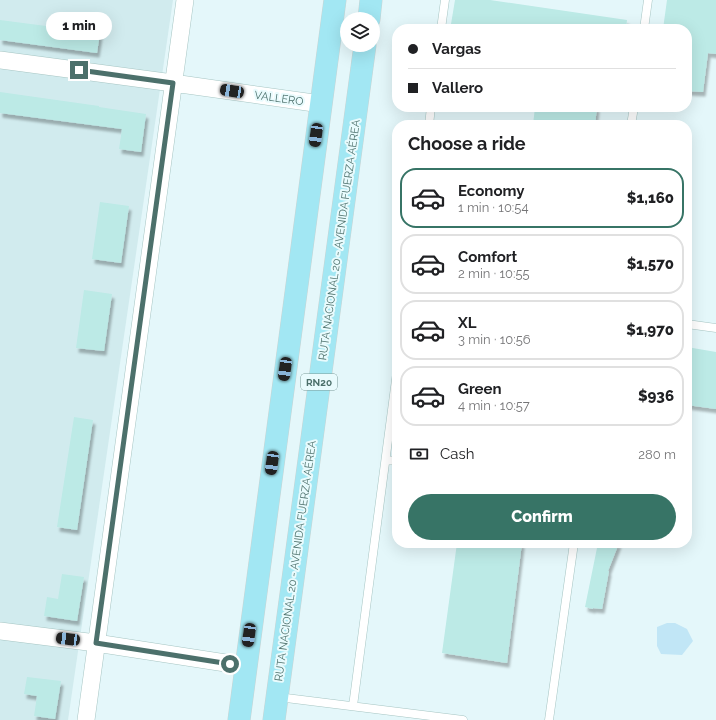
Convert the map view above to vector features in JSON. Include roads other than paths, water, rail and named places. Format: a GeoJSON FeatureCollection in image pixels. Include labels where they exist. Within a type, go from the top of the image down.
{"type":"FeatureCollection","features":[{"type":"Feature","properties":{"kind":"main road","name":"RN20"},"geometry":{"type":"LineString","coordinates":[[238,720],[335,0]]}},
{"type":"Feature","properties":{"kind":"main road"},"geometry":{"type":"LineString","coordinates":[[370,12],[371,0]]}},
{"type":"Feature","properties":{"kind":"main road","name":"RUTA NACIONAL 20 - AVENIDA FUERZA AÉREA"},"geometry":{"type":"LineString","coordinates":[[274,720],[364,52]]}},
{"type":"Feature","properties":{"kind":"street"},"geometry":{"type":"LineString","coordinates":[[86,720],[185,0]]}},
{"type":"Feature","properties":{"kind":"street","name":"VALLERO"},"geometry":{"type":"LineString","coordinates":[[0,60],[321,104]]}},
{"type":"Feature","properties":{"kind":"street"},"geometry":{"type":"LineString","coordinates":[[0,631],[96,643],[245,666]]}},
{"type":"Feature","properties":{"kind":"lane"},"geometry":{"type":"LineString","coordinates":[[442,24],[445,0]]}},
{"type":"Feature","properties":{"kind":"lane"},"geometry":{"type":"LineString","coordinates":[[645,24],[648,0]]}},
{"type":"Feature","properties":{"kind":"lane"},"geometry":{"type":"LineString","coordinates":[[692,325],[716,328]]}},
{"type":"Feature","properties":{"kind":"lane"},"geometry":{"type":"LineString","coordinates":[[353,706],[392,412]]}},
{"type":"Feature","properties":{"kind":"lane"},"geometry":{"type":"LineString","coordinates":[[386,460],[392,461]]}},
{"type":"Feature","properties":{"kind":"lane"},"geometry":{"type":"LineString","coordinates":[[549,720],[573,548]]}},
{"type":"Feature","properties":{"kind":"lane"},"geometry":{"type":"LineString","coordinates":[[277,697],[463,720]]}}]}
